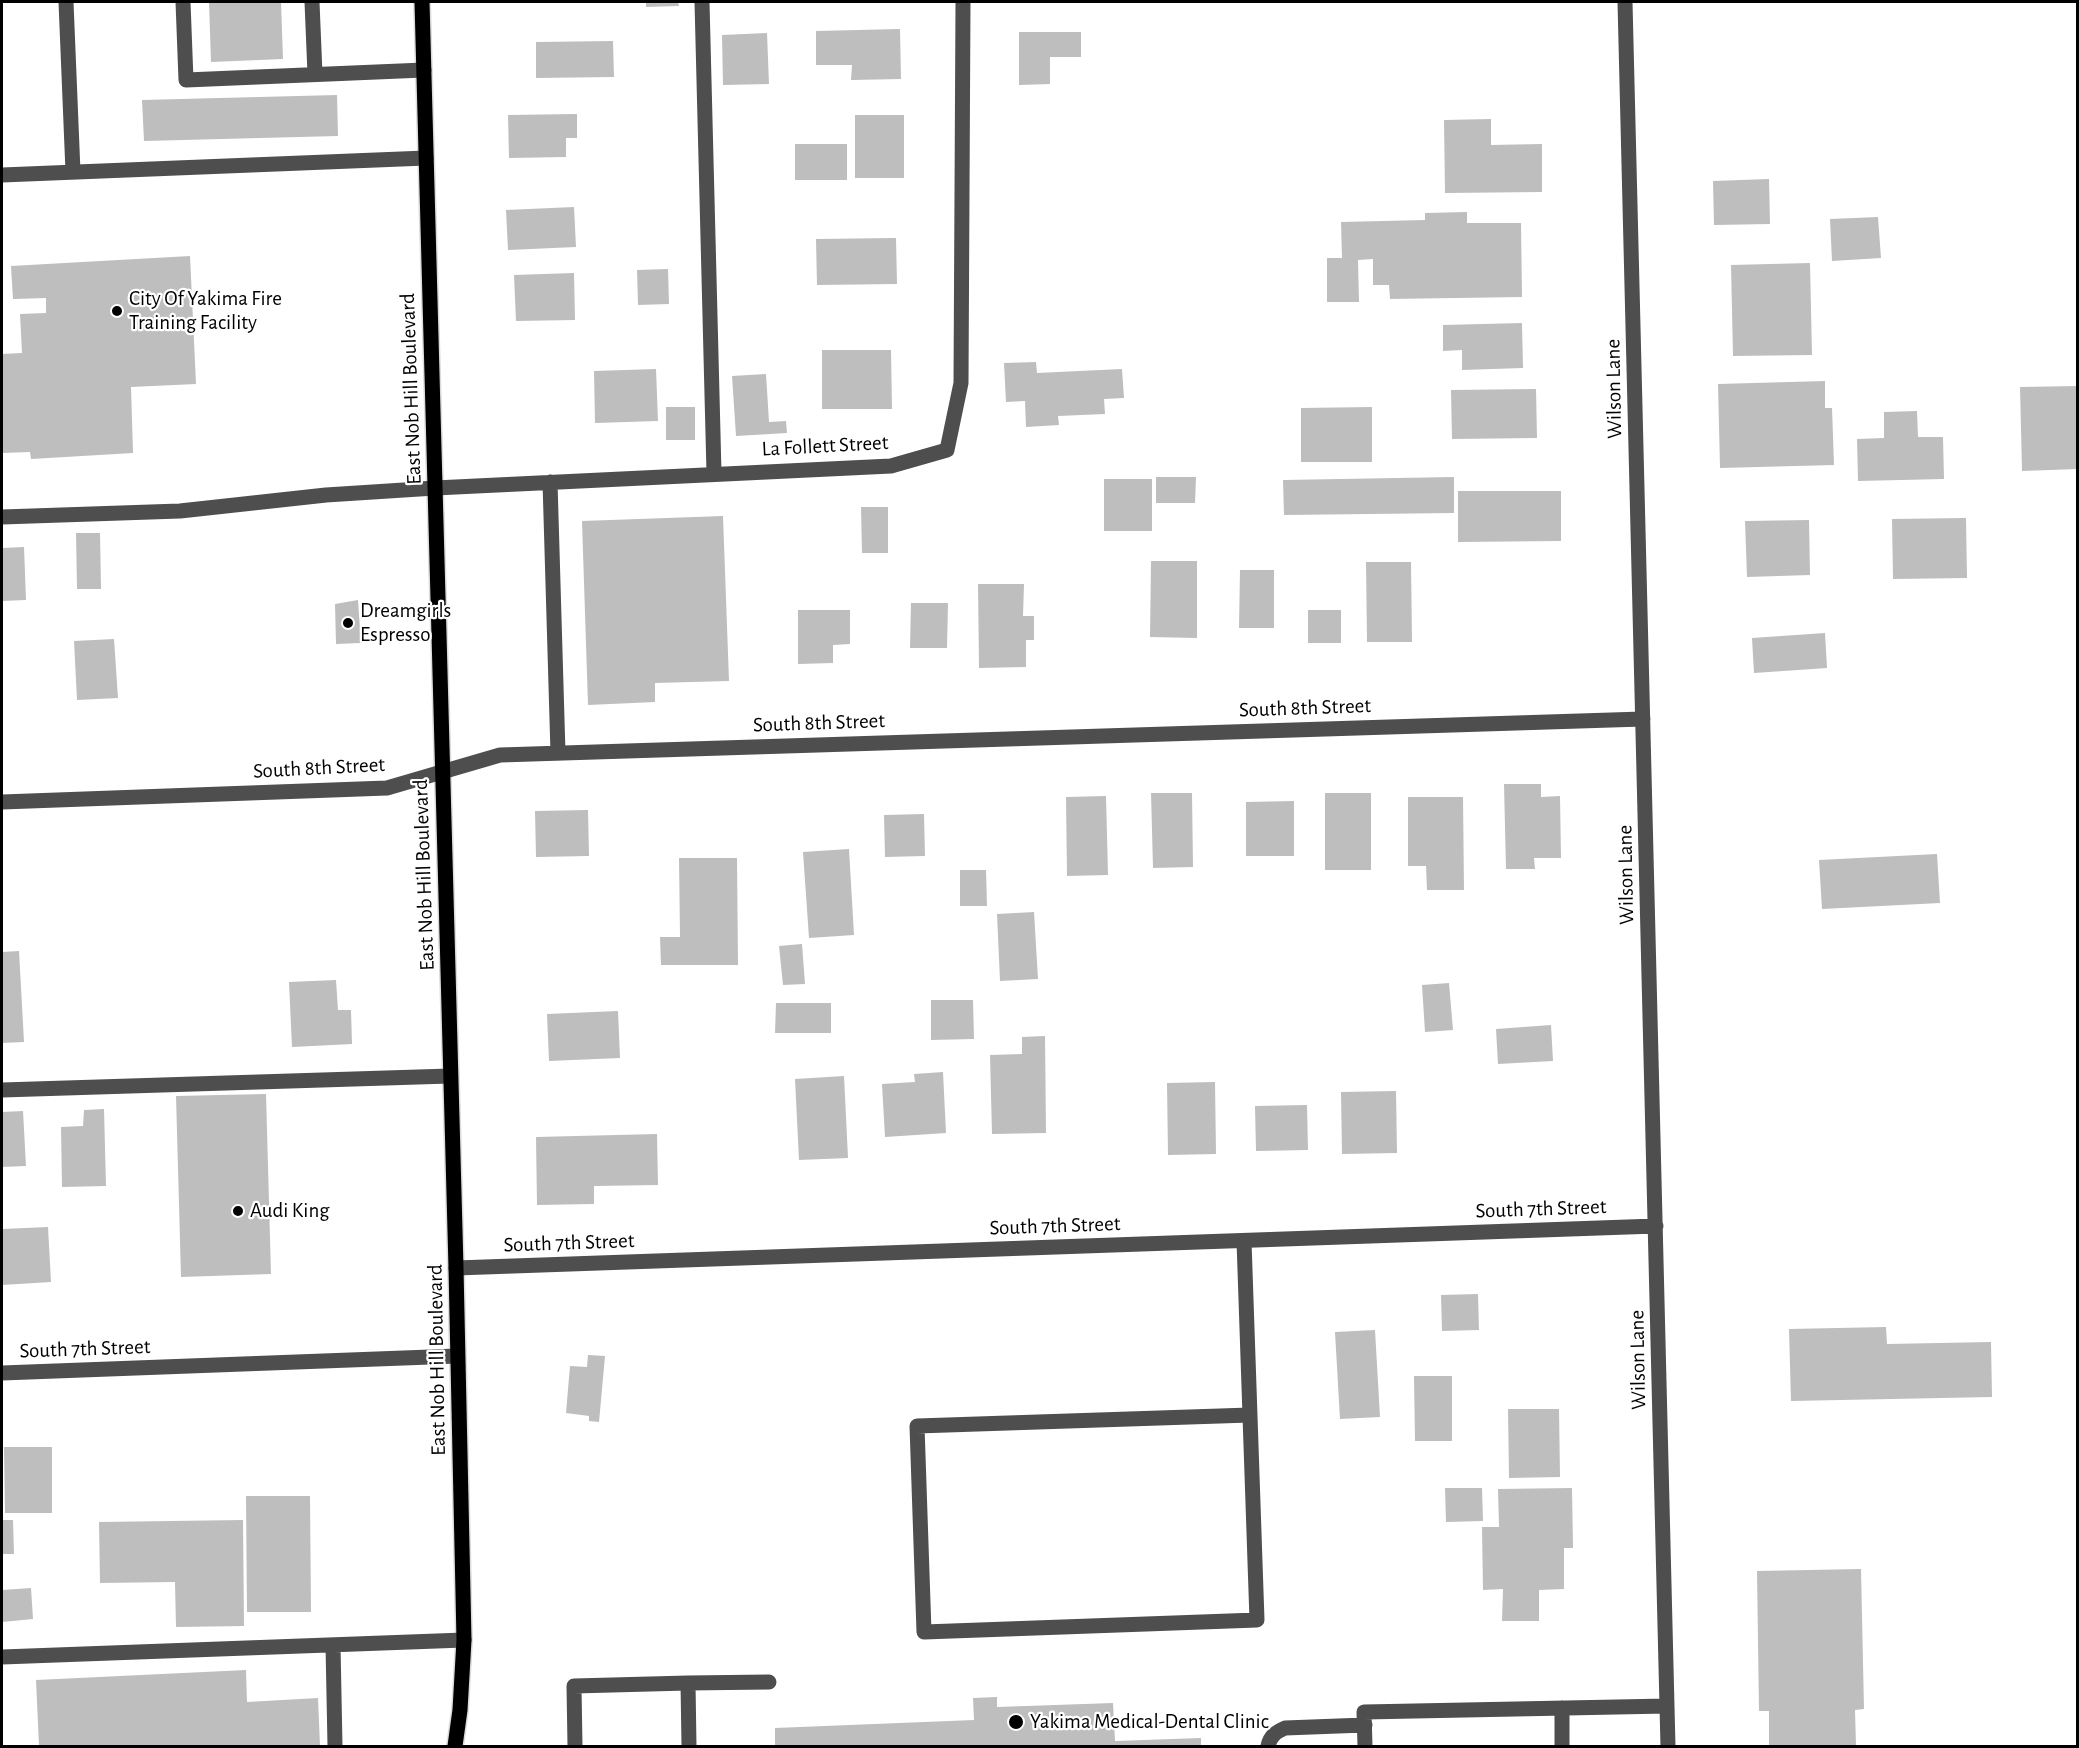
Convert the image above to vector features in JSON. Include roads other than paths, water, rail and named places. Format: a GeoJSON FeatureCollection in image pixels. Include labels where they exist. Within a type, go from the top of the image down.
{"type":"FeatureCollection","features":[{"type":"Feature","properties":{"kind":"main road","name":"East Nob Hill Boulevard"},"geometry":{"type":"LineString","coordinates":[[422,2],[464,1640],[460,1710],[455,1746]]}},
{"type":"Feature","properties":{"kind":"street"},"geometry":{"type":"LineString","coordinates":[[66,2],[73,172]]}},
{"type":"Feature","properties":{"kind":"street"},"geometry":{"type":"LineString","coordinates":[[183,2],[186,80],[424,70]]}},
{"type":"Feature","properties":{"kind":"street"},"geometry":{"type":"LineString","coordinates":[[312,2],[315,74]]}},
{"type":"Feature","properties":{"kind":"street"},"geometry":{"type":"LineString","coordinates":[[702,2],[714,473]]}},
{"type":"Feature","properties":{"kind":"street","name":"La Follett Street"},"geometry":{"type":"LineString","coordinates":[[2,517],[180,511],[316,496],[435,488],[891,465],[947,450],[961,383],[963,2]]}},
{"type":"Feature","properties":{"kind":"street","name":"Wilson Lane"},"geometry":{"type":"LineString","coordinates":[[1625,2],[1668,1746]]}},
{"type":"Feature","properties":{"kind":"street"},"geometry":{"type":"LineString","coordinates":[[2,175],[426,158]]}},
{"type":"Feature","properties":{"kind":"street"},"geometry":{"type":"LineString","coordinates":[[550,482],[558,753]]}},
{"type":"Feature","properties":{"kind":"street","name":"South 8th Street"},"geometry":{"type":"LineString","coordinates":[[2,802],[387,788],[500,754],[1643,718]]}},
{"type":"Feature","properties":{"kind":"street"},"geometry":{"type":"LineString","coordinates":[[2,1090],[450,1076]]}},
{"type":"Feature","properties":{"kind":"street","name":"South 7th Street"},"geometry":{"type":"LineString","coordinates":[[456,1268],[1656,1226]]}},
{"type":"Feature","properties":{"kind":"street"},"geometry":{"type":"LineString","coordinates":[[1244,1241],[1250,1415],[1257,1620],[924,1632],[917,1426],[1250,1415]]}},
{"type":"Feature","properties":{"kind":"street","name":"South 7th Street"},"geometry":{"type":"LineString","coordinates":[[2,1373],[457,1356]]}},
{"type":"Feature","properties":{"kind":"street"},"geometry":{"type":"LineString","coordinates":[[2,1657],[464,1640]]}},
{"type":"Feature","properties":{"kind":"street"},"geometry":{"type":"LineString","coordinates":[[333,1645],[335,1746]]}},
{"type":"Feature","properties":{"kind":"street"},"geometry":{"type":"LineString","coordinates":[[575,1746],[574,1686],[769,1682]]}},
{"type":"Feature","properties":{"kind":"street"},"geometry":{"type":"LineString","coordinates":[[688,1683],[689,1746]]}},
{"type":"Feature","properties":{"kind":"street"},"geometry":{"type":"LineString","coordinates":[[1365,1746],[1364,1712],[1667,1706]]}},
{"type":"Feature","properties":{"kind":"street"},"geometry":{"type":"LineString","coordinates":[[1562,1708],[1562,1746]]}},
{"type":"Feature","properties":{"kind":"street"},"geometry":{"type":"LineString","coordinates":[[1268,1746],[1275,1733],[1285,1728],[1365,1725]]}},
{"type":"Feature","properties":{"kind":"place","name":"City Of Yakima Fire Training Facility"},"geometry":{"type":"Point","coordinates":[117,311]}},
{"type":"Feature","properties":{"kind":"place","name":"Dreamgirls Espresso"},"geometry":{"type":"Point","coordinates":[348,623]}},
{"type":"Feature","properties":{"kind":"place","name":"Audi King"},"geometry":{"type":"Point","coordinates":[238,1211]}},
{"type":"Feature","properties":{"kind":"place","name":"Yakima Medical-Dental Clinic"},"geometry":{"type":"Point","coordinates":[1016,1722]}}]}
